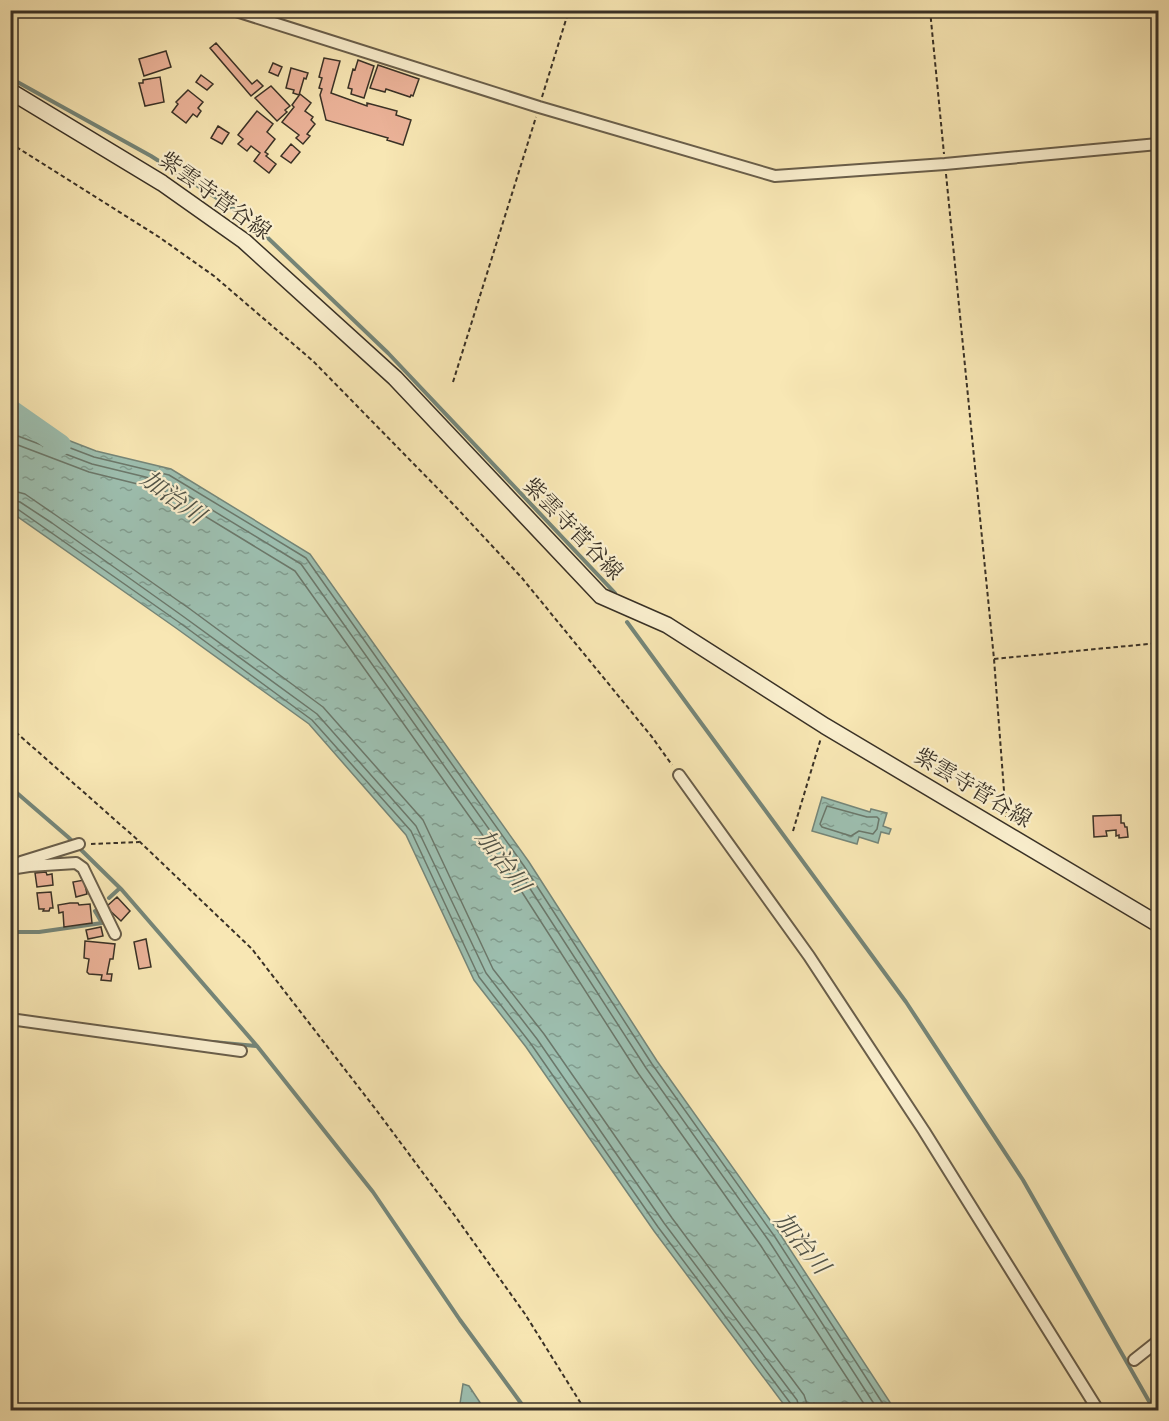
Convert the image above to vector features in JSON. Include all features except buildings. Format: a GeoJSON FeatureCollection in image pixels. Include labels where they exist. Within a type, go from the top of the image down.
{"type":"FeatureCollection","features":[{"type":"Feature","properties":{"kind":"main road","name":"紫雲寺菅谷線"},"geometry":{"type":"LineString","coordinates":[[10,91],[162,183],[244,242],[395,378],[601,596],[667,625],[825,726],[1158,924]]}},
{"type":"Feature","properties":{"kind":"street"},"geometry":{"type":"LineString","coordinates":[[233,10],[539,106],[775,176],[945,164],[1158,144]]}},
{"type":"Feature","properties":{"kind":"street"},"geometry":{"type":"LineString","coordinates":[[679,775],[809,956],[924,1131],[1098,1410]]}},
{"type":"Feature","properties":{"kind":"street"},"geometry":{"type":"LineString","coordinates":[[10,869],[21,861],[74,845]]}},
{"type":"Feature","properties":{"kind":"street"},"geometry":{"type":"LineString","coordinates":[[10,869],[76,863],[83,868],[115,934]]}},
{"type":"Feature","properties":{"kind":"street"},"geometry":{"type":"LineString","coordinates":[[10,1019],[242,1051]]}},
{"type":"Feature","properties":{"kind":"street"},"geometry":{"type":"LineString","coordinates":[[1134,1360],[1158,1341]]}},
{"type":"Feature","properties":{"kind":"path"},"geometry":{"type":"LineString","coordinates":[[453,382],[568,10]]}},
{"type":"Feature","properties":{"kind":"path"},"geometry":{"type":"LineString","coordinates":[[930,10],[994,659],[1007,834]]}},
{"type":"Feature","properties":{"kind":"path"},"geometry":{"type":"LineString","coordinates":[[10,143],[159,237],[214,276],[313,361],[522,578],[652,737],[679,775]]}},
{"type":"Feature","properties":{"kind":"path"},"geometry":{"type":"LineString","coordinates":[[994,659],[1158,643]]}},
{"type":"Feature","properties":{"kind":"path"},"geometry":{"type":"LineString","coordinates":[[793,831],[825,726]]}},
{"type":"Feature","properties":{"kind":"path"},"geometry":{"type":"LineString","coordinates":[[10,727],[140,842],[252,950],[455,1216],[525,1314],[585,1410]]}},
{"type":"Feature","properties":{"kind":"path"},"geometry":{"type":"LineString","coordinates":[[74,845],[140,842]]}},
{"type":"Feature","properties":{"kind":"water"},"geometry":{"type":"Polygon","coordinates":[[[11,418],[96,451],[171,469],[310,554],[529,862],[657,1061],[780,1234],[895,1410],[788,1410],[654,1231],[526,1047],[474,980],[406,835],[309,724],[11,512],[11,418]]]}},
{"type":"Feature","properties":{"kind":"water"},"geometry":{"type":"Polygon","coordinates":[[[822,797],[870,812],[871,809],[887,813],[883,826],[891,829],[889,834],[881,832],[878,843],[859,837],[857,844],[812,831],[822,797]]]}},
{"type":"Feature","properties":{"kind":"water"},"geometry":{"type":"Polygon","coordinates":[[[463,1384],[469,1386],[485,1410],[459,1410],[463,1384]]]}},
{"type":"Feature","properties":{"kind":"waterway"},"geometry":{"type":"LineString","coordinates":[[12,79],[151,156],[245,216],[388,353],[615,593]]}},
{"type":"Feature","properties":{"kind":"waterway","name":"加治川"},"geometry":{"type":"LineString","coordinates":[[10,410],[60,445]]}},
{"type":"Feature","properties":{"kind":"waterway"},"geometry":{"type":"LineString","coordinates":[[627,622],[906,1002],[1023,1180],[1154,1410]]}},
{"type":"Feature","properties":{"kind":"waterway"},"geometry":{"type":"LineString","coordinates":[[10,787],[68,837],[122,890],[257,1046],[373,1192],[460,1320],[526,1410]]}},
{"type":"Feature","properties":{"kind":"waterway"},"geometry":{"type":"LineString","coordinates":[[109,898],[120,888]]}},
{"type":"Feature","properties":{"kind":"waterway"},"geometry":{"type":"LineString","coordinates":[[10,932],[39,932],[102,923],[95,911]]}},
{"type":"Feature","properties":{"kind":"waterway"},"geometry":{"type":"LineString","coordinates":[[213,1042],[256,1046]]}}]}
